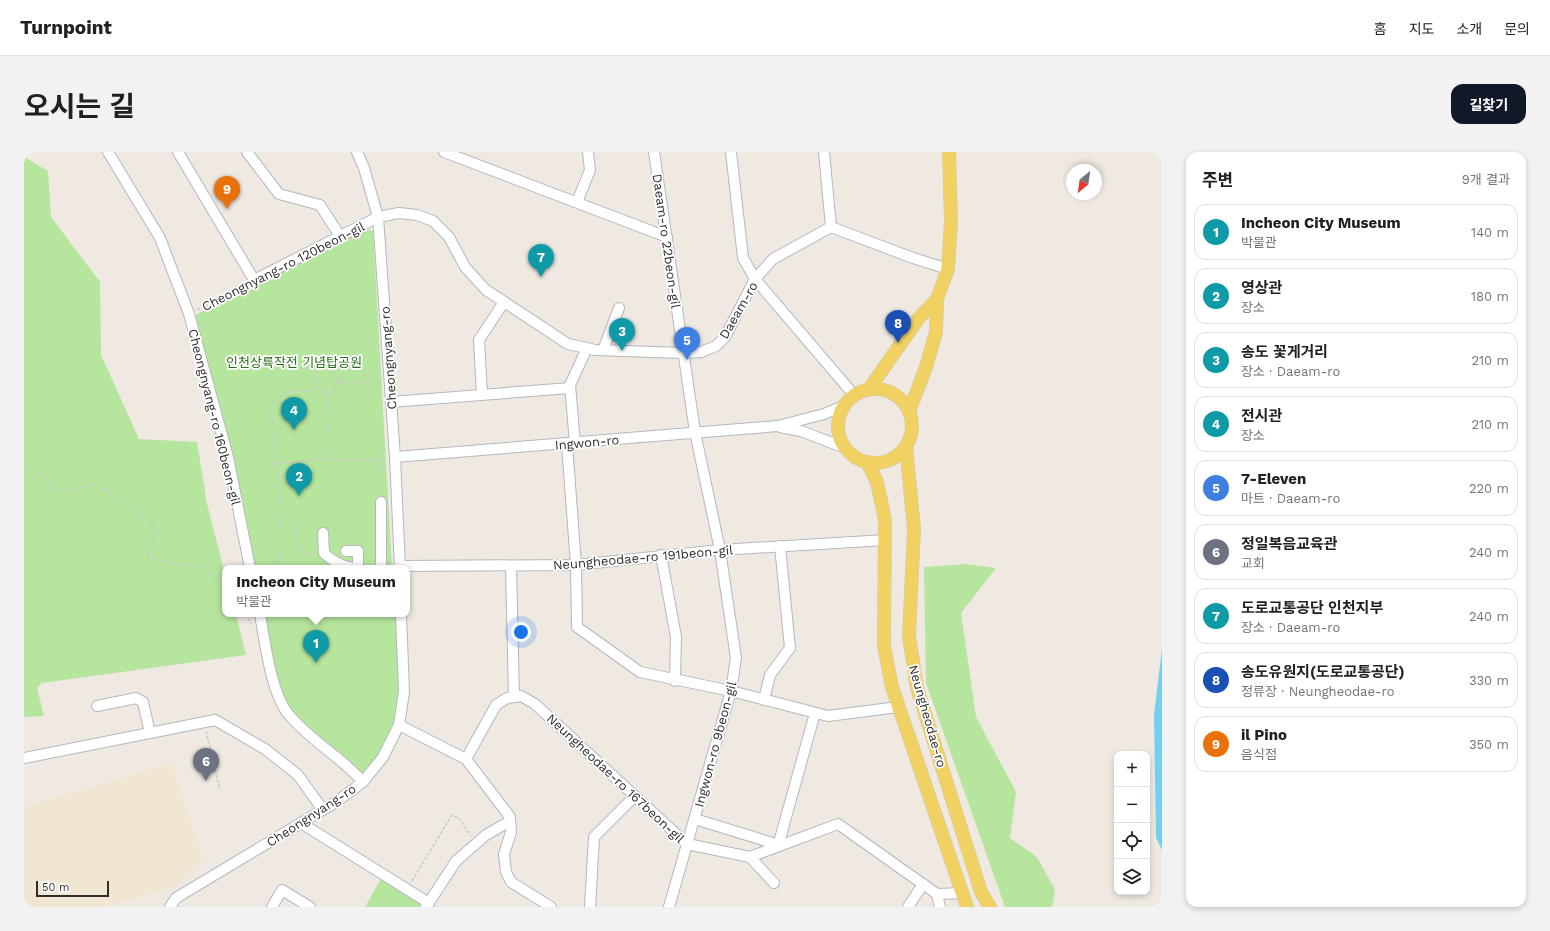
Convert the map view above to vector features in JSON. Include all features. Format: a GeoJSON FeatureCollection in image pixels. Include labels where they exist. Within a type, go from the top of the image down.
{"type":"FeatureCollection","features":[{"type":"Feature","properties":{"kind":"main road"},"geometry":{"type":"LineString","coordinates":[[909,412],[926,367],[936,332],[937,299],[948,269],[951,221],[949,152]]}},
{"type":"Feature","properties":{"kind":"main road"},"geometry":{"type":"LineString","coordinates":[[869,389],[918,319],[937,299]]}},
{"type":"Feature","properties":{"kind":"main road"},"geometry":{"type":"LineString","coordinates":[[869,389],[881,390],[893,394],[903,402],[909,412],[912,424],[911,435],[906,446],[899,454],[889,460],[878,463],[867,462],[854,457],[845,448],[840,438],[838,428],[839,417],[843,406],[854,395],[869,389]]}},
{"type":"Feature","properties":{"kind":"main road","name":"Neungheodae-ro"},"geometry":{"type":"LineString","coordinates":[[906,446],[914,529],[908,636],[917,688],[982,892],[990,907]]}},
{"type":"Feature","properties":{"kind":"main road","name":"Neungheodae-ro"},"geometry":{"type":"LineString","coordinates":[[867,462],[877,482],[882,498],[886,540],[884,646],[892,687],[967,907]]}},
{"type":"Feature","properties":{"kind":"street","name":"Cheongnyang-ro 160beon-gil"},"geometry":{"type":"LineString","coordinates":[[108,152],[160,238],[189,314],[228,457],[249,565]]}},
{"type":"Feature","properties":{"kind":"street"},"geometry":{"type":"LineString","coordinates":[[178,152],[254,280]]}},
{"type":"Feature","properties":{"kind":"street"},"geometry":{"type":"LineString","coordinates":[[247,152],[279,194],[320,205],[340,236]]}},
{"type":"Feature","properties":{"kind":"street","name":"Cheongnyang-ro"},"geometry":{"type":"LineString","coordinates":[[357,152],[364,168],[378,217],[395,457],[400,565]]}},
{"type":"Feature","properties":{"kind":"street"},"geometry":{"type":"LineString","coordinates":[[577,202],[590,170],[588,152]]}},
{"type":"Feature","properties":{"kind":"street","name":"Daeam-ro 22beon-gil"},"geometry":{"type":"LineString","coordinates":[[654,152],[695,432]]}},
{"type":"Feature","properties":{"kind":"street"},"geometry":{"type":"LineString","coordinates":[[731,152],[743,258],[755,279],[854,395]]}},
{"type":"Feature","properties":{"kind":"street"},"geometry":{"type":"LineString","coordinates":[[824,152],[831,227],[913,258],[948,269]]}},
{"type":"Feature","properties":{"kind":"street"},"geometry":{"type":"LineString","coordinates":[[449,153],[667,237]]}},
{"type":"Feature","properties":{"kind":"street","name":"Daeam-ro"},"geometry":{"type":"LineString","coordinates":[[378,217],[398,213],[417,215],[433,221],[449,237],[465,267],[486,290],[568,344],[604,350],[683,353],[701,352],[716,346],[725,337],[755,279],[773,259],[831,227]]}},
{"type":"Feature","properties":{"kind":"street","name":"Cheongnyang-ro 120beon-gil"},"geometry":{"type":"LineString","coordinates":[[254,280],[378,217]]}},
{"type":"Feature","properties":{"kind":"street"},"geometry":{"type":"LineString","coordinates":[[482,395],[479,340],[504,302]]}},
{"type":"Feature","properties":{"kind":"street"},"geometry":{"type":"LineString","coordinates":[[604,350],[619,308]]}},
{"type":"Feature","properties":{"kind":"street"},"geometry":{"type":"LineString","coordinates":[[587,348],[570,388],[577,627],[640,672],[731,691],[828,716],[898,707]]}},
{"type":"Feature","properties":{"kind":"street"},"geometry":{"type":"LineString","coordinates":[[391,402],[570,388]]}},
{"type":"Feature","properties":{"kind":"street"},"geometry":{"type":"LineString","coordinates":[[778,426],[824,414],[843,406]]}},
{"type":"Feature","properties":{"kind":"street"},"geometry":{"type":"LineString","coordinates":[[778,426],[801,431],[845,448]]}},
{"type":"Feature","properties":{"kind":"street","name":"Ingwon-ro"},"geometry":{"type":"LineString","coordinates":[[395,457],[778,426]]}},
{"type":"Feature","properties":{"kind":"street","name":"Ingwon-ro 9beon-gil"},"geometry":{"type":"LineString","coordinates":[[672,906],[687,844],[731,691],[736,658],[720,550],[695,432]]}},
{"type":"Feature","properties":{"kind":"street"},"geometry":{"type":"LineString","coordinates":[[381,502],[382,565]]}},
{"type":"Feature","properties":{"kind":"street"},"geometry":{"type":"LineString","coordinates":[[323,533],[324,553],[341,565]]}},
{"type":"Feature","properties":{"kind":"street","name":"Neungheodae-ro 191beon-gil"},"geometry":{"type":"LineString","coordinates":[[410,567],[576,565],[720,550],[886,540]]}},
{"type":"Feature","properties":{"kind":"street"},"geometry":{"type":"LineString","coordinates":[[764,700],[770,675],[790,648],[780,546]]}},
{"type":"Feature","properties":{"kind":"street"},"geometry":{"type":"LineString","coordinates":[[346,551],[358,551],[358,565]]}},
{"type":"Feature","properties":{"kind":"street"},"geometry":{"type":"LineString","coordinates":[[661,555],[676,637],[675,680]]}},
{"type":"Feature","properties":{"kind":"street"},"geometry":{"type":"LineString","coordinates":[[466,759],[496,705],[507,698],[514,697],[510,566]]}},
{"type":"Feature","properties":{"kind":"street"},"geometry":{"type":"LineString","coordinates":[[261,617],[275,686],[279,699],[289,716],[315,740],[349,766],[363,782]]}},
{"type":"Feature","properties":{"kind":"street","name":"Cheongnyang-ro"},"geometry":{"type":"LineString","coordinates":[[170,907],[176,898],[323,810],[363,782],[383,757],[399,724],[404,692],[401,617]]}},
{"type":"Feature","properties":{"kind":"street","name":"Neungheodae-ro 167beon-gil"},"geometry":{"type":"LineString","coordinates":[[514,697],[521,696],[535,704],[687,844],[750,857]]}},
{"type":"Feature","properties":{"kind":"street"},"geometry":{"type":"LineString","coordinates":[[97,706],[136,698],[140,699],[143,702],[150,732]]}},
{"type":"Feature","properties":{"kind":"street"},"geometry":{"type":"LineString","coordinates":[[778,846],[815,713]]}},
{"type":"Feature","properties":{"kind":"street"},"geometry":{"type":"LineString","coordinates":[[24,758],[215,720],[265,749],[298,775],[323,810]]}},
{"type":"Feature","properties":{"kind":"street"},"geometry":{"type":"LineString","coordinates":[[399,724],[466,759],[510,817],[511,832],[504,854],[506,872],[511,882],[551,907]]}},
{"type":"Feature","properties":{"kind":"street"},"geometry":{"type":"LineString","coordinates":[[590,907],[594,837],[635,796]]}},
{"type":"Feature","properties":{"kind":"street","name":"Ingwon-ro 9beon-gil"},"geometry":{"type":"LineString","coordinates":[[695,819],[778,846]]}},
{"type":"Feature","properties":{"kind":"street"},"geometry":{"type":"LineString","coordinates":[[301,823],[407,890],[427,905],[456,861],[486,835],[510,822]]}},
{"type":"Feature","properties":{"kind":"street"},"geometry":{"type":"LineString","coordinates":[[774,884],[750,857],[838,824],[936,894],[940,907]]}},
{"type":"Feature","properties":{"kind":"street"},"geometry":{"type":"LineString","coordinates":[[908,907],[923,884]]}},
{"type":"Feature","properties":{"kind":"street"},"geometry":{"type":"LineString","coordinates":[[272,907],[282,890],[310,907]]}},
{"type":"Feature","properties":{"kind":"street"},"geometry":{"type":"LineString","coordinates":[[936,894],[962,893]]}},
{"type":"Feature","properties":{"kind":"path","name":"Cheongnyang-ro 120beon-gil"},"geometry":{"type":"LineString","coordinates":[[189,314],[254,280]]}},
{"type":"Feature","properties":{"kind":"path"},"geometry":{"type":"LineString","coordinates":[[286,357],[286,368]]}},
{"type":"Feature","properties":{"kind":"path"},"geometry":{"type":"LineString","coordinates":[[281,368],[317,368],[328,364],[339,378],[329,394],[325,394]]}},
{"type":"Feature","properties":{"kind":"path"},"geometry":{"type":"LineString","coordinates":[[317,368],[317,387],[325,394],[331,460]]}},
{"type":"Feature","properties":{"kind":"path"},"geometry":{"type":"LineString","coordinates":[[336,383],[389,381]]}},
{"type":"Feature","properties":{"kind":"path"},"geometry":{"type":"LineString","coordinates":[[274,532],[279,526],[280,517],[277,463],[271,408],[285,392],[310,391],[317,387]]}},
{"type":"Feature","properties":{"kind":"path"},"geometry":{"type":"LineString","coordinates":[[271,464],[331,460],[382,460]]}},
{"type":"Feature","properties":{"kind":"path"},"geometry":{"type":"LineString","coordinates":[[24,465],[44,476],[56,490],[75,491],[94,484],[109,491],[112,498],[150,520],[158,530],[151,550],[147,556],[176,565],[195,565],[207,570],[222,582]]}},
{"type":"Feature","properties":{"kind":"path"},"geometry":{"type":"LineString","coordinates":[[297,509],[299,522],[293,539],[294,546],[300,552],[308,554],[324,553]]}},
{"type":"Feature","properties":{"kind":"path"},"geometry":{"type":"LineString","coordinates":[[278,553],[279,564]]}},
{"type":"Feature","properties":{"kind":"path"},"geometry":{"type":"LineString","coordinates":[[204,722],[220,790]]}},
{"type":"Feature","properties":{"kind":"path"},"geometry":{"type":"LineString","coordinates":[[407,890],[452,815],[460,819],[476,844]]}},
{"type":"Feature","properties":{"kind":"shaded area"},"geometry":{"type":"Polygon","coordinates":[[[171,764],[203,859],[172,888],[101,907],[24,907],[24,807],[171,764]]]}},
{"type":"Feature","properties":{"kind":"green space"},"geometry":{"type":"Polygon","coordinates":[[[24,157],[48,171],[51,217],[100,282],[101,355],[139,439],[197,442],[207,504],[223,565],[222,617],[237,617],[246,655],[42,683],[37,688],[44,716],[24,717],[24,157]]]}},
{"type":"Feature","properties":{"kind":"green space","name":"인천상륙작전 기념탑공원"},"geometry":{"type":"Polygon","coordinates":[[[365,228],[373,231],[392,565],[253,565],[194,316],[365,228]]]}},
{"type":"Feature","properties":{"kind":"green space"},"geometry":{"type":"Polygon","coordinates":[[[966,564],[996,568],[961,613],[976,717],[1016,792],[1010,838],[1037,857],[1055,890],[1052,907],[1005,907],[926,683],[924,567],[966,564]]]}},
{"type":"Feature","properties":{"kind":"green space"},"geometry":{"type":"Polygon","coordinates":[[[264,617],[395,617],[400,683],[397,711],[394,724],[388,738],[376,758],[362,776],[351,763],[292,714],[279,688],[264,617]]]}},
{"type":"Feature","properties":{"kind":"green space"},"geometry":{"type":"Polygon","coordinates":[[[381,879],[421,904],[419,907],[365,907],[381,879]]]}},
{"type":"Feature","properties":{"kind":"water"},"geometry":{"type":"Polygon","coordinates":[[[1162,649],[1162,850],[1156,838],[1154,715],[1162,649]]]}},
{"type":"Feature","properties":{"kind":"place","name":"il Pino"},"geometry":{"type":"Point","coordinates":[227,209]}},
{"type":"Feature","properties":{"kind":"place","name":"도로교통공단 인천지부"},"geometry":{"type":"Point","coordinates":[541,277]}},
{"type":"Feature","properties":{"kind":"place","name":"송도유원지(도로교통공단)"},"geometry":{"type":"Point","coordinates":[898,343]}},
{"type":"Feature","properties":{"kind":"place","name":"송도 꽃게거리"},"geometry":{"type":"Point","coordinates":[622,351]}},
{"type":"Feature","properties":{"kind":"place","name":"7-Eleven"},"geometry":{"type":"Point","coordinates":[687,360]}},
{"type":"Feature","properties":{"kind":"place","name":"전시관"},"geometry":{"type":"Point","coordinates":[294,430]}},
{"type":"Feature","properties":{"kind":"place","name":"영상관"},"geometry":{"type":"Point","coordinates":[299,496]}},
{"type":"Feature","properties":{"kind":"place","name":"Incheon City Museum"},"geometry":{"type":"Point","coordinates":[316,663]}},
{"type":"Feature","properties":{"kind":"place","name":"정일복음교육관"},"geometry":{"type":"Point","coordinates":[206,781]}}]}
